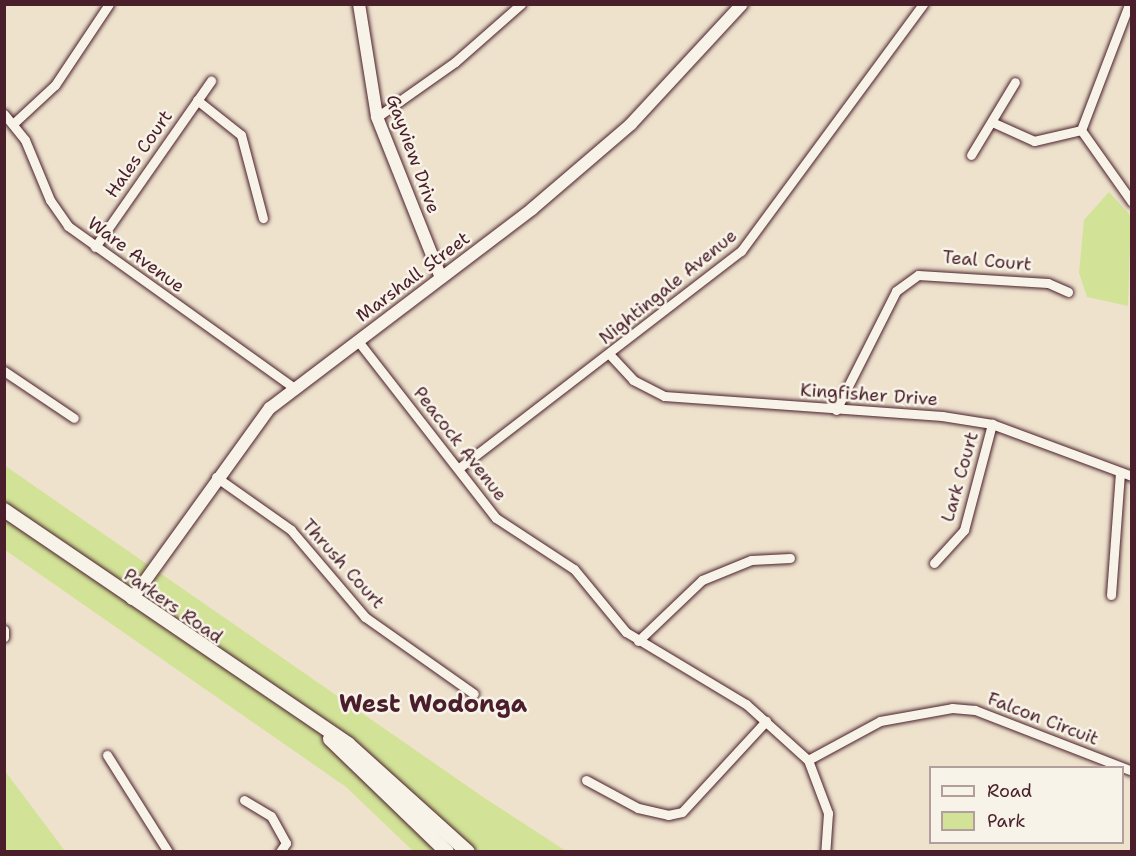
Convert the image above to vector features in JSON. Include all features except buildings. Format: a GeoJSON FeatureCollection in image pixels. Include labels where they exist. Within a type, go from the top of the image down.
{"type":"FeatureCollection","features":[{"type":"Feature","properties":{"kind":"main road","name":"Parkers Road"},"geometry":{"type":"LineString","coordinates":[[4,510],[321,731],[374,764],[468,852]]}},
{"type":"Feature","properties":{"kind":"main road","name":"Parkers Road"},"geometry":{"type":"LineString","coordinates":[[321,731],[447,852]]}},
{"type":"Feature","properties":{"kind":"street"},"geometry":{"type":"LineString","coordinates":[[15,122],[55,85],[109,4]]}},
{"type":"Feature","properties":{"kind":"street","name":"Gayview Drive"},"geometry":{"type":"LineString","coordinates":[[359,4],[377,117],[441,278]]}},
{"type":"Feature","properties":{"kind":"street"},"geometry":{"type":"LineString","coordinates":[[377,117],[448,67],[521,4]]}},
{"type":"Feature","properties":{"kind":"street","name":"Marshall Street"},"geometry":{"type":"LineString","coordinates":[[132,599],[216,477],[293,387],[358,342],[441,278],[631,124],[742,4]]}},
{"type":"Feature","properties":{"kind":"street","name":"Nightingale Avenue"},"geometry":{"type":"LineString","coordinates":[[459,468],[611,356],[755,236],[923,4]]}},
{"type":"Feature","properties":{"kind":"street"},"geometry":{"type":"LineString","coordinates":[[1081,130],[1127,7]]}},
{"type":"Feature","properties":{"kind":"street","name":"Hales Court"},"geometry":{"type":"LineString","coordinates":[[95,247],[211,81]]}},
{"type":"Feature","properties":{"kind":"street"},"geometry":{"type":"LineString","coordinates":[[971,155],[1015,82]]}},
{"type":"Feature","properties":{"kind":"street"},"geometry":{"type":"LineString","coordinates":[[197,100],[241,135],[263,218]]}},
{"type":"Feature","properties":{"kind":"street","name":"Ware Avenue"},"geometry":{"type":"LineString","coordinates":[[4,114],[15,122],[58,213],[95,247],[293,387]]}},
{"type":"Feature","properties":{"kind":"street"},"geometry":{"type":"LineString","coordinates":[[992,122],[1034,141],[1081,130]]}},
{"type":"Feature","properties":{"kind":"street"},"geometry":{"type":"LineString","coordinates":[[1081,130],[1131,202]]}},
{"type":"Feature","properties":{"kind":"street","name":"Teal Court"},"geometry":{"type":"LineString","coordinates":[[836,410],[896,291],[918,275],[1048,283],[1068,292]]}},
{"type":"Feature","properties":{"kind":"street","name":"Peacock Avenue"},"geometry":{"type":"LineString","coordinates":[[358,342],[496,518],[574,568],[638,641],[700,673],[766,721],[808,760],[828,813],[825,852]]}},
{"type":"Feature","properties":{"kind":"street","name":"Kingfisher Drive"},"geometry":{"type":"LineString","coordinates":[[611,356],[633,380],[664,396],[992,424],[1131,476]]}},
{"type":"Feature","properties":{"kind":"street"},"geometry":{"type":"LineString","coordinates":[[4,371],[74,418]]}},
{"type":"Feature","properties":{"kind":"street","name":"Lark Court"},"geometry":{"type":"LineString","coordinates":[[934,563],[964,530],[992,424]]}},
{"type":"Feature","properties":{"kind":"street"},"geometry":{"type":"LineString","coordinates":[[1111,595],[1120,472]]}},
{"type":"Feature","properties":{"kind":"street","name":"Thrush Court"},"geometry":{"type":"LineString","coordinates":[[216,477],[291,530],[364,616],[474,694]]}},
{"type":"Feature","properties":{"kind":"street"},"geometry":{"type":"LineString","coordinates":[[638,641],[702,580],[751,560],[790,558]]}},
{"type":"Feature","properties":{"kind":"street"},"geometry":{"type":"LineString","coordinates":[[4,630],[4,637]]}},
{"type":"Feature","properties":{"kind":"street","name":"Falcon Circuit"},"geometry":{"type":"LineString","coordinates":[[808,760],[880,721],[952,708],[975,710],[1118,766]]}},
{"type":"Feature","properties":{"kind":"street"},"geometry":{"type":"LineString","coordinates":[[586,780],[638,808],[668,815],[682,812],[766,721]]}},
{"type":"Feature","properties":{"kind":"street"},"geometry":{"type":"LineString","coordinates":[[106,755],[168,852]]}},
{"type":"Feature","properties":{"kind":"street"},"geometry":{"type":"LineString","coordinates":[[244,800],[271,816],[286,843],[280,852]]}},
{"type":"Feature","properties":{"kind":"green space"},"geometry":{"type":"Polygon","coordinates":[[[1109,192],[1131,216],[1128,306],[1087,297],[1079,273],[1084,220],[1109,192]]]}},
{"type":"Feature","properties":{"kind":"green space"},"geometry":{"type":"Polygon","coordinates":[[[4,465],[486,799],[566,851],[413,851],[346,787],[5,550],[4,465]]]}},
{"type":"Feature","properties":{"kind":"green space"},"geometry":{"type":"Polygon","coordinates":[[[5,771],[65,851],[5,851],[5,771]]]}},
{"type":"Feature","properties":{"kind":"district","name":"West Wodonga"},"geometry":{"type":"Point","coordinates":[433,705]}}]}
